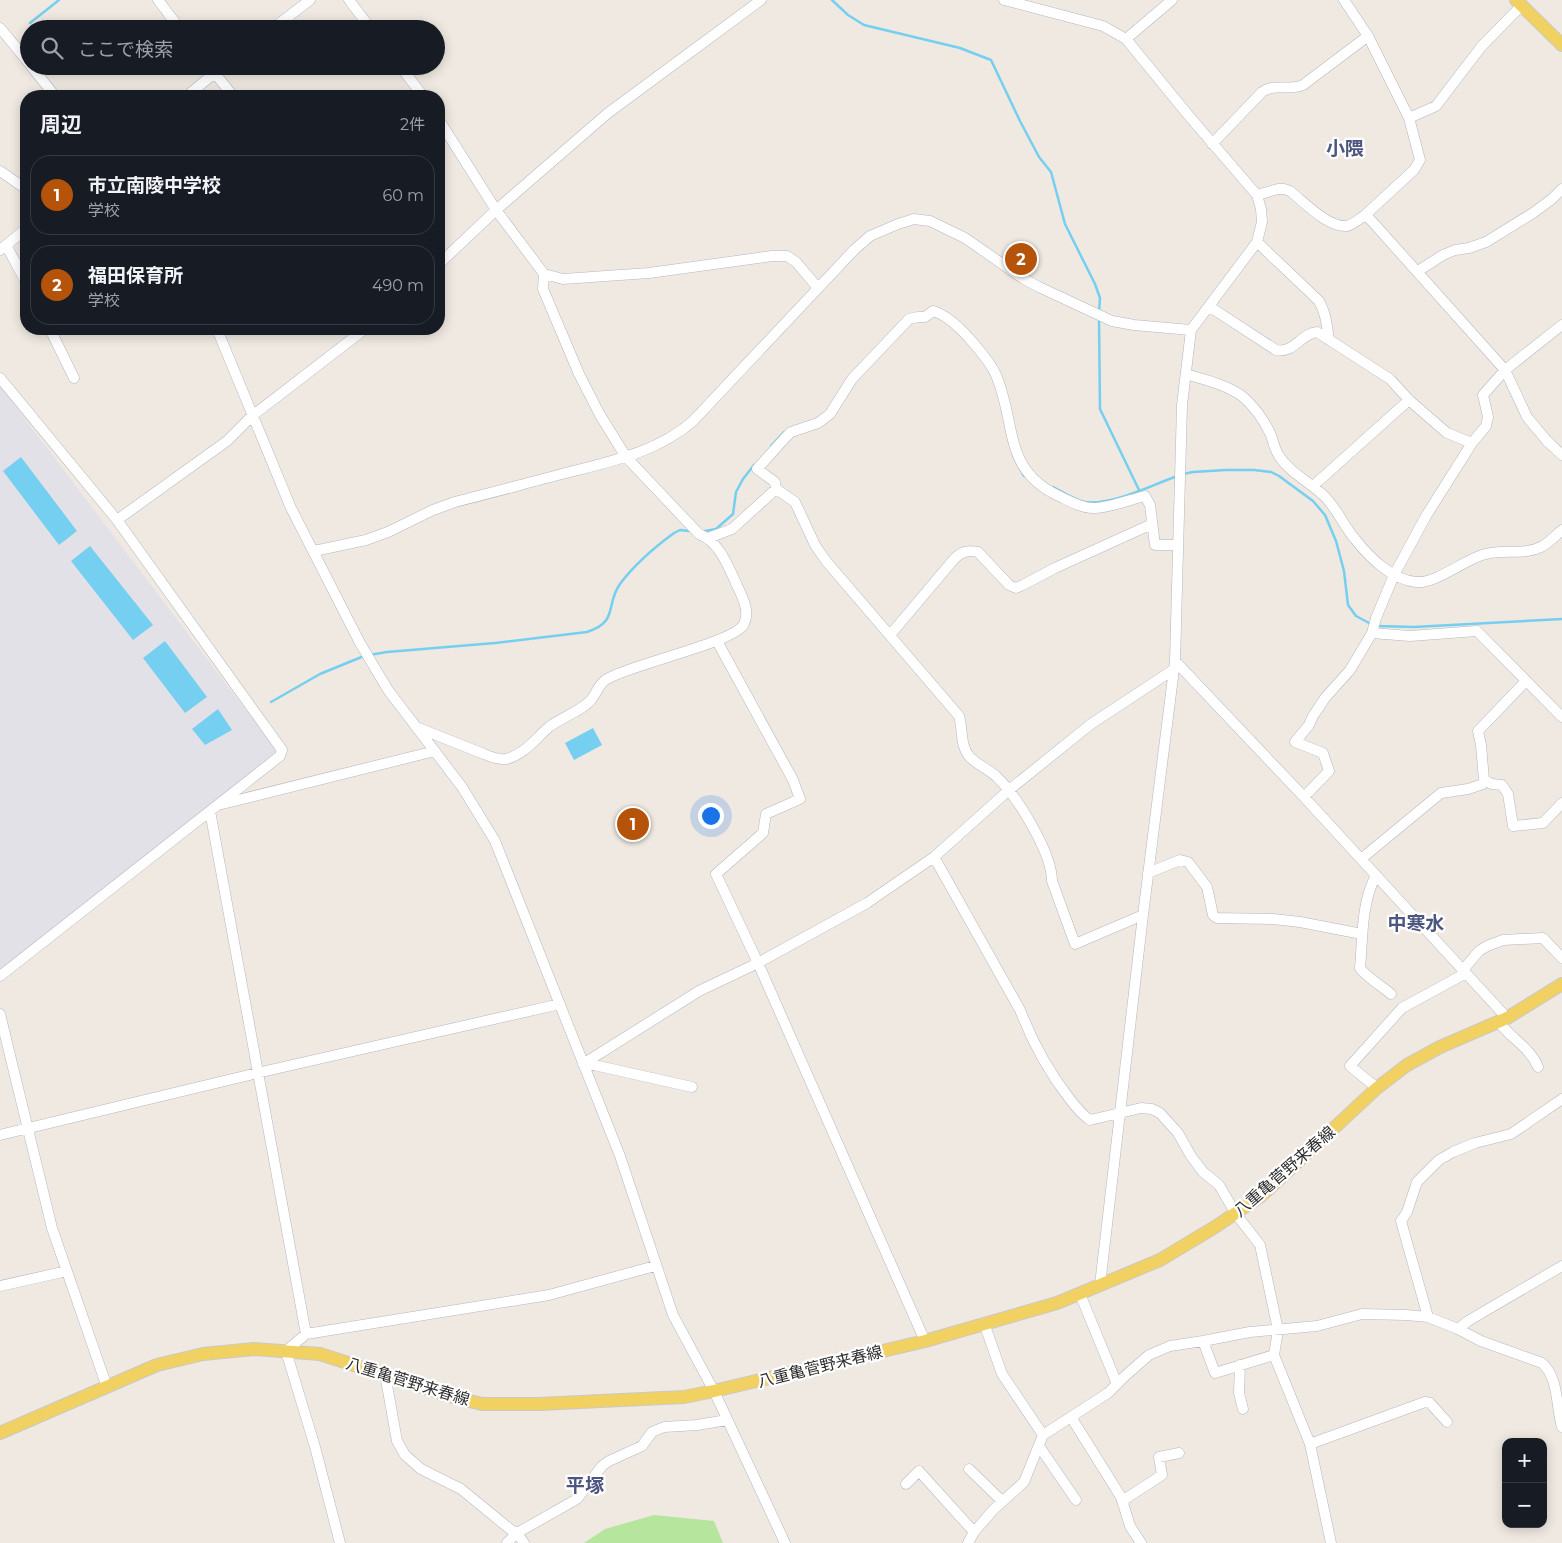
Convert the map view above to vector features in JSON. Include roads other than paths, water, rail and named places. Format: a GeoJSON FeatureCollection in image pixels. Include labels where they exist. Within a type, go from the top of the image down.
{"type":"FeatureCollection","features":[{"type":"Feature","properties":{"kind":"main road"},"geometry":{"type":"LineString","coordinates":[[1518,3],[1562,45]]}},
{"type":"Feature","properties":{"kind":"main road","name":"八重亀菅野来春線"},"geometry":{"type":"LineString","coordinates":[[0,1433],[157,1366],[203,1354],[254,1349],[320,1354],[453,1397],[482,1404],[539,1404],[684,1396],[714,1391],[984,1324],[1057,1303],[1160,1260],[1236,1214],[1261,1196],[1378,1088],[1407,1065],[1440,1047],[1503,1020],[1562,984]]}},
{"type":"Feature","properties":{"kind":"street"},"geometry":{"type":"LineString","coordinates":[[158,0],[173,20]]}},
{"type":"Feature","properties":{"kind":"street"},"geometry":{"type":"LineString","coordinates":[[284,20],[310,0]]}},
{"type":"Feature","properties":{"kind":"street"},"geometry":{"type":"LineString","coordinates":[[349,0],[364,20]]}},
{"type":"Feature","properties":{"kind":"street"},"geometry":{"type":"LineString","coordinates":[[445,258],[496,210],[608,112],[761,0]]}},
{"type":"Feature","properties":{"kind":"street"},"geometry":{"type":"LineString","coordinates":[[1004,0],[1103,26],[1126,39],[1212,144],[1257,194],[1262,222],[1257,242],[1191,330],[1182,405],[1174,665],[1119,1113],[1100,1285]]}},
{"type":"Feature","properties":{"kind":"street"},"geometry":{"type":"LineString","coordinates":[[1126,39],[1172,0]]}},
{"type":"Feature","properties":{"kind":"street"},"geometry":{"type":"LineString","coordinates":[[1257,194],[1284,189],[1290,191],[1326,220],[1338,225],[1348,226],[1364,216],[1419,165],[1420,153],[1409,118],[1368,36],[1344,0]]}},
{"type":"Feature","properties":{"kind":"street"},"geometry":{"type":"LineString","coordinates":[[1409,118],[1436,106],[1481,47],[1518,3]]}},
{"type":"Feature","properties":{"kind":"street"},"geometry":{"type":"LineString","coordinates":[[0,28],[20,53]]}},
{"type":"Feature","properties":{"kind":"street"},"geometry":{"type":"LineString","coordinates":[[1212,144],[1262,92],[1268,88],[1296,87],[1303,84],[1368,36]]}},
{"type":"Feature","properties":{"kind":"street"},"geometry":{"type":"LineString","coordinates":[[38,75],[50,90]]}},
{"type":"Feature","properties":{"kind":"street"},"geometry":{"type":"LineString","coordinates":[[193,90],[207,75]]}},
{"type":"Feature","properties":{"kind":"street"},"geometry":{"type":"LineString","coordinates":[[216,75],[228,90]]}},
{"type":"Feature","properties":{"kind":"street"},"geometry":{"type":"LineString","coordinates":[[407,75],[418,90]]}},
{"type":"Feature","properties":{"kind":"street"},"geometry":{"type":"LineString","coordinates":[[445,129],[496,210],[544,274],[563,279],[648,273],[772,256],[788,256],[796,262],[818,288]]}},
{"type":"Feature","properties":{"kind":"street"},"geometry":{"type":"LineString","coordinates":[[0,171],[20,185]]}},
{"type":"Feature","properties":{"kind":"street"},"geometry":{"type":"LineString","coordinates":[[1418,271],[1443,255],[1486,242],[1532,213],[1562,189]]}},
{"type":"Feature","properties":{"kind":"street"},"geometry":{"type":"LineString","coordinates":[[1364,216],[1369,218],[1418,271],[1505,370],[1527,417],[1547,441],[1562,455]]}},
{"type":"Feature","properties":{"kind":"street"},"geometry":{"type":"LineString","coordinates":[[314,551],[366,540],[454,502],[626,457],[667,439],[688,425],[870,236],[914,219],[930,221],[965,238],[1039,287],[1112,320],[1134,326],[1191,330]]}},
{"type":"Feature","properties":{"kind":"street"},"geometry":{"type":"LineString","coordinates":[[20,234],[3,248],[20,273]]}},
{"type":"Feature","properties":{"kind":"street"},"geometry":{"type":"LineString","coordinates":[[1257,242],[1323,307],[1327,320],[1329,340]]}},
{"type":"Feature","properties":{"kind":"street"},"geometry":{"type":"LineString","coordinates":[[415,726],[484,754],[506,759],[524,750],[550,726],[585,705],[600,684],[608,679],[656,660],[718,641],[736,632],[744,624],[746,613],[744,600],[727,563],[708,538],[699,534],[626,457],[600,415],[579,374],[543,289],[544,274]]}},
{"type":"Feature","properties":{"kind":"street"},"geometry":{"type":"LineString","coordinates":[[1210,307],[1276,350],[1288,350],[1312,332],[1318,332],[1390,379],[1447,433],[1472,443]]}},
{"type":"Feature","properties":{"kind":"street"},"geometry":{"type":"LineString","coordinates":[[1143,914],[1074,944],[1052,881],[1052,872],[1042,844],[1009,790],[986,767],[970,758],[963,745],[959,716],[826,561],[815,545],[796,502],[776,489],[775,482],[758,469],[791,432],[825,419],[852,378],[909,320],[925,317],[933,310],[957,326],[988,361],[1001,390],[1019,460],[1027,473],[1038,484],[1050,492],[1084,507],[1096,509],[1145,496],[1150,505],[1155,545],[1178,545]]}},
{"type":"Feature","properties":{"kind":"street"},"geometry":{"type":"LineString","coordinates":[[1304,797],[1329,771],[1323,753],[1295,742],[1309,725],[1325,698],[1350,670],[1372,633],[1376,618],[1394,575],[1426,516],[1472,443],[1486,426],[1488,416],[1483,394],[1505,370],[1562,325]]}},
{"type":"Feature","properties":{"kind":"street"},"geometry":{"type":"LineString","coordinates":[[53,335],[74,378]]}},
{"type":"Feature","properties":{"kind":"street"},"geometry":{"type":"LineString","coordinates":[[219,335],[291,508],[364,650],[388,690],[462,787],[495,841],[620,1156],[673,1316],[714,1391],[786,1543]]}},
{"type":"Feature","properties":{"kind":"street"},"geometry":{"type":"LineString","coordinates":[[118,520],[227,441],[252,416],[357,335]]}},
{"type":"Feature","properties":{"kind":"street"},"geometry":{"type":"LineString","coordinates":[[1186,374],[1221,384],[1242,396],[1257,410],[1265,422],[1283,462],[1323,494],[1355,540],[1369,555],[1394,575],[1414,582],[1422,582],[1481,555],[1492,552],[1529,551],[1540,548],[1562,530]]}},
{"type":"Feature","properties":{"kind":"street"},"geometry":{"type":"LineString","coordinates":[[0,378],[118,520],[282,750],[280,756],[219,805],[0,976]]}},
{"type":"Feature","properties":{"kind":"street"},"geometry":{"type":"LineString","coordinates":[[1313,486],[1410,400]]}},
{"type":"Feature","properties":{"kind":"street"},"geometry":{"type":"LineString","coordinates":[[708,538],[732,529],[776,489]]}},
{"type":"Feature","properties":{"kind":"street"},"geometry":{"type":"LineString","coordinates":[[890,634],[963,551],[971,550],[978,552],[1009,585],[1016,588],[1152,524]]}},
{"type":"Feature","properties":{"kind":"street"},"geometry":{"type":"LineString","coordinates":[[1372,633],[1410,636],[1477,631],[1562,717]]}},
{"type":"Feature","properties":{"kind":"street"},"geometry":{"type":"LineString","coordinates":[[718,641],[793,780],[800,799],[766,814],[762,833],[716,874],[758,963],[925,1340]]}},
{"type":"Feature","properties":{"kind":"street"},"geometry":{"type":"LineString","coordinates":[[584,1063],[699,991],[758,963],[867,903],[934,857],[1009,790],[1091,724],[1174,665]]}},
{"type":"Feature","properties":{"kind":"street"},"geometry":{"type":"LineString","coordinates":[[1174,665],[1304,797],[1464,971],[1503,1020],[1507,1033],[1528,1049],[1538,1067]]}},
{"type":"Feature","properties":{"kind":"street"},"geometry":{"type":"LineString","coordinates":[[1361,859],[1441,793],[1468,789],[1483,784],[1481,744],[1478,731],[1526,681]]}},
{"type":"Feature","properties":{"kind":"street"},"geometry":{"type":"LineString","coordinates":[[219,805],[435,751]]}},
{"type":"Feature","properties":{"kind":"street"},"geometry":{"type":"LineString","coordinates":[[1484,780],[1492,784],[1502,785],[1508,794],[1513,826],[1543,823],[1562,803]]}},
{"type":"Feature","properties":{"kind":"street"},"geometry":{"type":"LineString","coordinates":[[210,811],[306,1334]]}},
{"type":"Feature","properties":{"kind":"street"},"geometry":{"type":"LineString","coordinates":[[934,857],[1020,1010],[1028,1030],[1053,1077],[1083,1116],[1090,1120],[1141,1108],[1152,1109],[1160,1113],[1178,1133],[1203,1172],[1220,1185],[1236,1214],[1260,1245],[1278,1330],[1274,1355],[1310,1444],[1331,1543]]}},
{"type":"Feature","properties":{"kind":"street"},"geometry":{"type":"LineString","coordinates":[[1148,873],[1180,860],[1188,862],[1207,888],[1214,915],[1217,918],[1273,919],[1300,922],[1362,934]]}},
{"type":"Feature","properties":{"kind":"street"},"geometry":{"type":"LineString","coordinates":[[1376,875],[1370,887],[1362,922],[1360,968],[1362,972],[1375,980],[1390,994]]}},
{"type":"Feature","properties":{"kind":"street"},"geometry":{"type":"LineString","coordinates":[[1378,1088],[1350,1066],[1402,1008],[1464,971],[1479,951],[1503,940],[1543,938],[1562,958]]}},
{"type":"Feature","properties":{"kind":"street"},"geometry":{"type":"LineString","coordinates":[[0,1135],[257,1073],[560,1004]]}},
{"type":"Feature","properties":{"kind":"street"},"geometry":{"type":"LineString","coordinates":[[0,1014],[52,1228],[107,1387]]}},
{"type":"Feature","properties":{"kind":"street"},"geometry":{"type":"LineString","coordinates":[[584,1063],[692,1087]]}},
{"type":"Feature","properties":{"kind":"street"},"geometry":{"type":"LineString","coordinates":[[1428,1318],[1401,1221],[1407,1212],[1417,1182],[1440,1160],[1453,1152],[1474,1143],[1511,1134],[1562,1100]]}},
{"type":"Feature","properties":{"kind":"street"},"geometry":{"type":"LineString","coordinates":[[340,1543],[315,1447],[286,1351],[306,1334],[549,1294],[656,1266]]}},
{"type":"Feature","properties":{"kind":"street"},"geometry":{"type":"LineString","coordinates":[[1458,1329],[1468,1321],[1562,1266]]}},
{"type":"Feature","properties":{"kind":"street"},"geometry":{"type":"LineString","coordinates":[[0,1286],[67,1271]]}},
{"type":"Feature","properties":{"kind":"street"},"geometry":{"type":"LineString","coordinates":[[1080,1294],[1117,1384]]}},
{"type":"Feature","properties":{"kind":"street"},"geometry":{"type":"LineString","coordinates":[[968,1543],[974,1532],[994,1509],[1024,1482],[1043,1435],[1108,1393],[1149,1355],[1170,1346],[1250,1332],[1317,1326],[1362,1314],[1428,1318],[1458,1329],[1480,1341],[1542,1363],[1548,1369],[1552,1378],[1562,1427]]}},
{"type":"Feature","properties":{"kind":"street"},"geometry":{"type":"LineString","coordinates":[[984,1324],[1002,1374],[1043,1435]]}},
{"type":"Feature","properties":{"kind":"street"},"geometry":{"type":"LineString","coordinates":[[1203,1341],[1215,1373],[1274,1355]]}},
{"type":"Feature","properties":{"kind":"street"},"geometry":{"type":"LineString","coordinates":[[1240,1365],[1239,1393],[1244,1409]]}},
{"type":"Feature","properties":{"kind":"street"},"geometry":{"type":"LineString","coordinates":[[385,1374],[397,1441],[406,1455],[421,1469],[461,1489],[517,1533],[524,1543]]}},
{"type":"Feature","properties":{"kind":"street"},"geometry":{"type":"LineString","coordinates":[[1310,1444],[1425,1402],[1430,1404],[1447,1422]]}},
{"type":"Feature","properties":{"kind":"street"},"geometry":{"type":"LineString","coordinates":[[1071,1417],[1122,1501],[1130,1526],[1141,1543]]}},
{"type":"Feature","properties":{"kind":"street"},"geometry":{"type":"LineString","coordinates":[[507,1543],[517,1533],[577,1498],[602,1466],[642,1446],[652,1432],[664,1427],[697,1425],[727,1420]]}},
{"type":"Feature","properties":{"kind":"street"},"geometry":{"type":"LineString","coordinates":[[1039,1446],[1076,1500]]}},
{"type":"Feature","properties":{"kind":"street"},"geometry":{"type":"LineString","coordinates":[[1122,1501],[1162,1475],[1159,1457],[1179,1452]]}},
{"type":"Feature","properties":{"kind":"street"},"geometry":{"type":"LineString","coordinates":[[969,1469],[1002,1501]]}},
{"type":"Feature","properties":{"kind":"street"},"geometry":{"type":"LineString","coordinates":[[906,1484],[919,1471],[974,1532]]}},
{"type":"Feature","properties":{"kind":"water"},"geometry":{"type":"Polygon","coordinates":[[[21,457],[77,531],[59,545],[3,471],[21,457]]]}},
{"type":"Feature","properties":{"kind":"water"},"geometry":{"type":"Polygon","coordinates":[[[90,546],[153,625],[133,640],[71,561],[90,546]]]}},
{"type":"Feature","properties":{"kind":"water"},"geometry":{"type":"Polygon","coordinates":[[[165,641],[207,697],[185,713],[143,658],[165,641]]]}},
{"type":"Feature","properties":{"kind":"water"},"geometry":{"type":"Polygon","coordinates":[[[218,709],[232,730],[205,745],[192,729],[218,709]]]}},
{"type":"Feature","properties":{"kind":"water"},"geometry":{"type":"Polygon","coordinates":[[[593,728],[602,745],[574,760],[565,743],[593,728]]]}},
{"type":"Feature","properties":{"kind":"waterway"},"geometry":{"type":"LineString","coordinates":[[34,20],[59,0]]}},
{"type":"Feature","properties":{"kind":"waterway"},"geometry":{"type":"LineString","coordinates":[[832,0],[848,15],[864,25],[960,48],[991,60],[1039,157],[1051,172],[1065,224],[1100,298],[1099,313]]}},
{"type":"Feature","properties":{"kind":"waterway"},"geometry":{"type":"LineString","coordinates":[[1099,319],[1100,409],[1139,490]]}},
{"type":"Feature","properties":{"kind":"waterway"},"geometry":{"type":"LineString","coordinates":[[771,446],[784,432]]}},
{"type":"Feature","properties":{"kind":"waterway"},"geometry":{"type":"LineString","coordinates":[[1013,455],[1024,476],[1028,477]]}},
{"type":"Feature","properties":{"kind":"waterway"},"geometry":{"type":"LineString","coordinates":[[705,531],[716,529],[733,514],[736,492],[754,465]]}},
{"type":"Feature","properties":{"kind":"waterway"},"geometry":{"type":"LineString","coordinates":[[1183,474],[1226,470],[1271,472],[1313,501],[1325,515],[1336,541],[1344,571],[1348,605],[1356,616],[1371,624]]}},
{"type":"Feature","properties":{"kind":"waterway"},"geometry":{"type":"LineString","coordinates":[[1053,487],[1077,500],[1096,502],[1120,498],[1178,476]]}},
{"type":"Feature","properties":{"kind":"waterway"},"geometry":{"type":"LineString","coordinates":[[369,655],[587,632],[597,628],[608,618],[613,599],[620,584],[638,563],[674,533],[680,530],[689,531]]}},
{"type":"Feature","properties":{"kind":"waterway"},"geometry":{"type":"LineString","coordinates":[[1376,626],[1414,627],[1562,619]]}},
{"type":"Feature","properties":{"kind":"waterway"},"geometry":{"type":"LineString","coordinates":[[271,702],[320,674],[364,656]]}},
{"type":"Feature","properties":{"kind":"place","name":"福田保育所"},"geometry":{"type":"Point","coordinates":[1021,259]}},
{"type":"Feature","properties":{"kind":"place","name":"市立南陵中学校"},"geometry":{"type":"Point","coordinates":[633,824]}},
{"type":"Feature","properties":{"kind":"district","name":"小隈"},"geometry":{"type":"Point","coordinates":[1345,148]}},
{"type":"Feature","properties":{"kind":"district","name":"中寒水"},"geometry":{"type":"Point","coordinates":[1416,923]}},
{"type":"Feature","properties":{"kind":"district","name":"平塚"},"geometry":{"type":"Point","coordinates":[585,1485]}}]}
